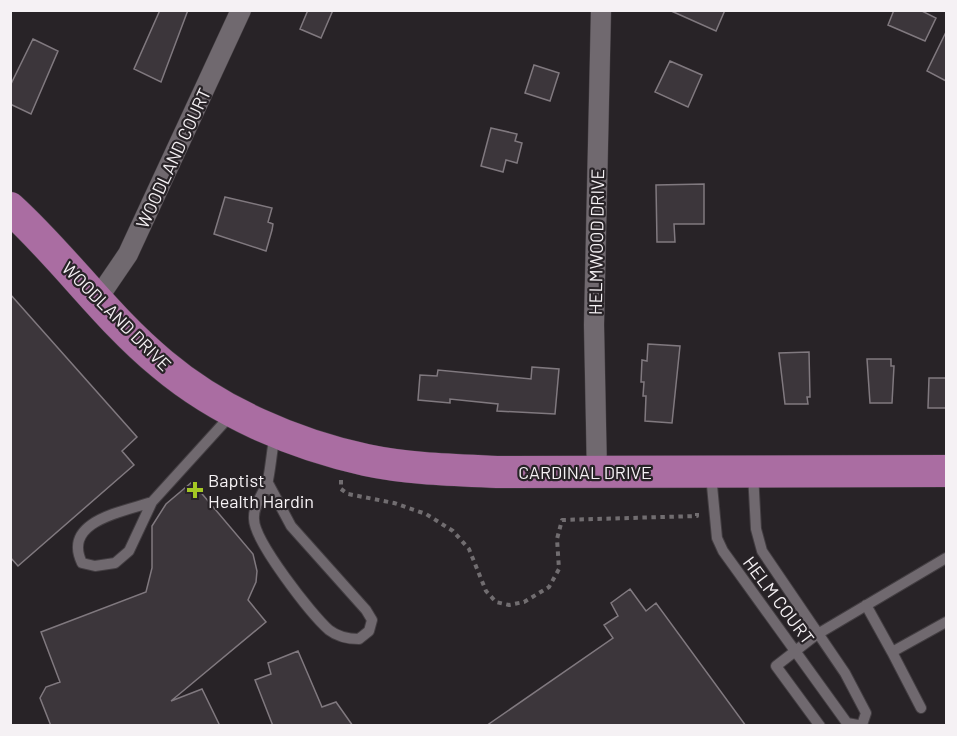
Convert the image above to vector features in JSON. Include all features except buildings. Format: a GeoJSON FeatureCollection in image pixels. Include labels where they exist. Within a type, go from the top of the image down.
{"type":"FeatureCollection","features":[{"type":"Feature","properties":{"kind":"main road","name":"WOODLAND DRIVE"},"geometry":{"type":"LineString","coordinates":[[10,208],[96,301],[162,365],[233,412]]}},
{"type":"Feature","properties":{"kind":"main road","name":"CARDINAL DRIVE"},"geometry":{"type":"LineString","coordinates":[[233,412],[275,432],[365,459],[435,469],[597,474],[752,470],[946,471]]}},
{"type":"Feature","properties":{"kind":"street","name":"WOODLAND COURT"},"geometry":{"type":"LineString","coordinates":[[96,301],[128,254],[241,10]]}},
{"type":"Feature","properties":{"kind":"street","name":"HELMWOOD DRIVE"},"geometry":{"type":"LineString","coordinates":[[597,474],[594,325],[601,10]]}},
{"type":"Feature","properties":{"kind":"lane"},"geometry":{"type":"LineString","coordinates":[[152,502],[86,526],[77,540],[77,553],[82,563],[95,567],[116,563],[129,551],[152,502],[219,431],[233,412]]}},
{"type":"Feature","properties":{"kind":"lane"},"geometry":{"type":"LineString","coordinates":[[267,481],[291,526],[366,610],[372,620],[369,631],[359,639],[344,638],[330,631],[312,611],[262,542],[253,518],[267,481],[275,432]]}},
{"type":"Feature","properties":{"kind":"lane","name":"HELM COURT"},"geometry":{"type":"LineString","coordinates":[[711,472],[715,527],[723,551],[847,723],[862,725],[866,713],[845,673],[816,634],[762,551],[756,529],[752,470]]}},
{"type":"Feature","properties":{"kind":"lane"},"geometry":{"type":"LineString","coordinates":[[820,726],[776,666],[816,634],[946,558]]}},
{"type":"Feature","properties":{"kind":"lane"},"geometry":{"type":"LineString","coordinates":[[867,605],[921,708]]}},
{"type":"Feature","properties":{"kind":"lane"},"geometry":{"type":"LineString","coordinates":[[892,652],[946,622]]}},
{"type":"Feature","properties":{"kind":"path"},"geometry":{"type":"LineString","coordinates":[[341,479],[341,489],[348,495],[394,503],[426,514],[453,531],[469,549],[486,591],[496,602],[509,605],[524,602],[549,588],[560,569],[557,539],[562,520],[697,516],[697,507]]}},
{"type":"Feature","properties":{"kind":"place","name":"Baptist Health Hardin"},"geometry":{"type":"Point","coordinates":[195,490]}}]}
